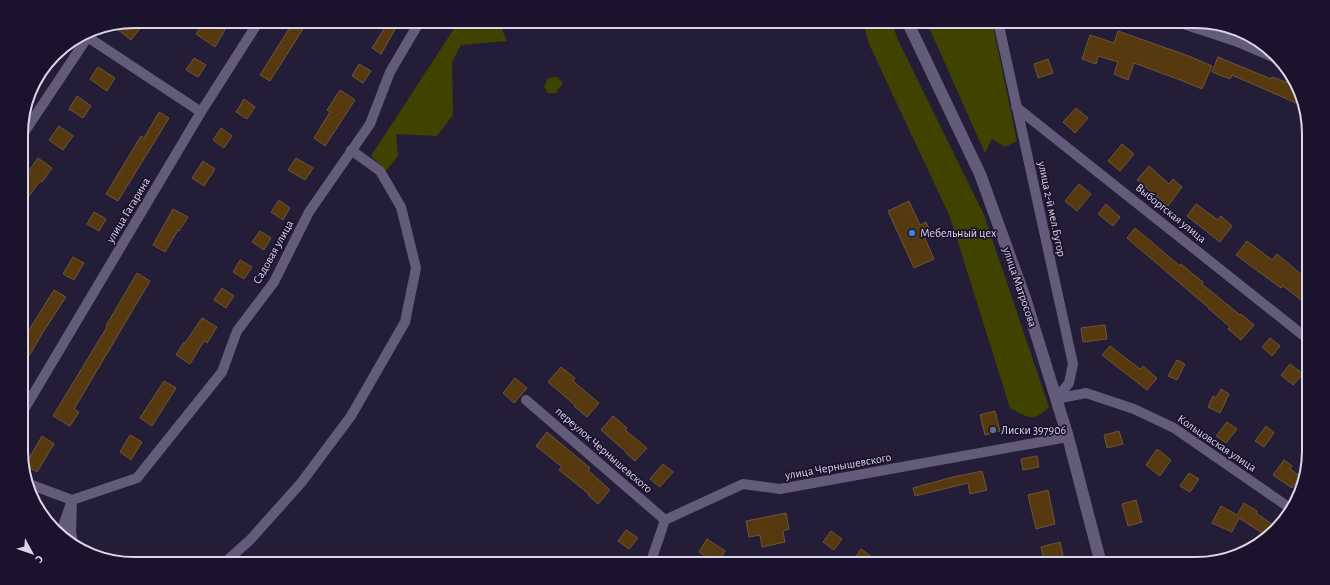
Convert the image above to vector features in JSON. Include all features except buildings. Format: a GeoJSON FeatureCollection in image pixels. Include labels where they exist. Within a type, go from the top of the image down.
{"type":"FeatureCollection","features":[{"type":"Feature","properties":{"kind":"main road","name":"улица Матросова"},"geometry":{"type":"LineString","coordinates":[[910,28],[980,174],[1025,298],[1068,437],[1099,557]]}},
{"type":"Feature","properties":{"kind":"street","name":"улица Гагарина"},"geometry":{"type":"LineString","coordinates":[[28,403],[201,112],[255,28]]}},
{"type":"Feature","properties":{"kind":"street","name":"Садовая улица"},"geometry":{"type":"LineString","coordinates":[[72,500],[137,478],[222,372],[237,330],[274,282],[309,212],[370,124],[390,72],[416,28]]}},
{"type":"Feature","properties":{"kind":"street","name":"улица 2-й мел.Бугор"},"geometry":{"type":"LineString","coordinates":[[999,28],[1073,364],[1069,383],[1056,399]]}},
{"type":"Feature","properties":{"kind":"street"},"geometry":{"type":"LineString","coordinates":[[1195,28],[1235,41],[1265,54]]}},
{"type":"Feature","properties":{"kind":"street"},"geometry":{"type":"LineString","coordinates":[[93,36],[201,112]]}},
{"type":"Feature","properties":{"kind":"street"},"geometry":{"type":"LineString","coordinates":[[28,126],[83,41]]}},
{"type":"Feature","properties":{"kind":"street","name":"Выборгская улица"},"geometry":{"type":"LineString","coordinates":[[1016,107],[1302,334]]}},
{"type":"Feature","properties":{"kind":"street"},"geometry":{"type":"LineString","coordinates":[[231,557],[250,540],[301,482],[351,416],[404,322],[416,268],[401,207],[380,171],[351,150]]}},
{"type":"Feature","properties":{"kind":"street","name":"Кольцовская улица"},"geometry":{"type":"LineString","coordinates":[[1056,399],[1086,393],[1134,409],[1174,428],[1287,506]]}},
{"type":"Feature","properties":{"kind":"street","name":"переулок Чернышевского"},"geometry":{"type":"LineString","coordinates":[[526,400],[665,520]]}},
{"type":"Feature","properties":{"kind":"street","name":"улица Чернышевского"},"geometry":{"type":"LineString","coordinates":[[665,520],[743,484],[780,489],[1068,437]]}},
{"type":"Feature","properties":{"kind":"street"},"geometry":{"type":"LineString","coordinates":[[34,486],[72,500]]}},
{"type":"Feature","properties":{"kind":"street"},"geometry":{"type":"LineString","coordinates":[[62,529],[72,500]]}},
{"type":"Feature","properties":{"kind":"street"},"geometry":{"type":"LineString","coordinates":[[72,500],[72,537]]}},
{"type":"Feature","properties":{"kind":"street"},"geometry":{"type":"LineString","coordinates":[[652,557],[665,520]]}},
{"type":"Feature","properties":{"kind":"shaded area"},"geometry":{"type":"Polygon","coordinates":[[[454,28],[501,28],[507,41],[461,45],[452,62],[453,115],[437,136],[396,134],[398,156],[386,171],[371,156],[454,28]]]}},
{"type":"Feature","properties":{"kind":"shaded area"},"geometry":{"type":"Polygon","coordinates":[[[865,28],[894,28],[898,40],[984,215],[1049,407],[1035,417],[1026,416],[1010,408],[950,217],[869,44],[865,28]]]}},
{"type":"Feature","properties":{"kind":"shaded area"},"geometry":{"type":"Polygon","coordinates":[[[929,28],[993,28],[1017,141],[1005,147],[992,139],[985,153],[929,28]]]}},
{"type":"Feature","properties":{"kind":"shaded area"},"geometry":{"type":"Polygon","coordinates":[[[557,77],[563,83],[556,93],[548,93],[544,87],[548,78],[557,77]]]}},
{"type":"Feature","properties":{"kind":"place","name":"Мебельный цех"},"geometry":{"type":"Point","coordinates":[912,233]}},
{"type":"Feature","properties":{"kind":"place","name":"Лиски 397906"},"geometry":{"type":"Point","coordinates":[993,430]}}]}
